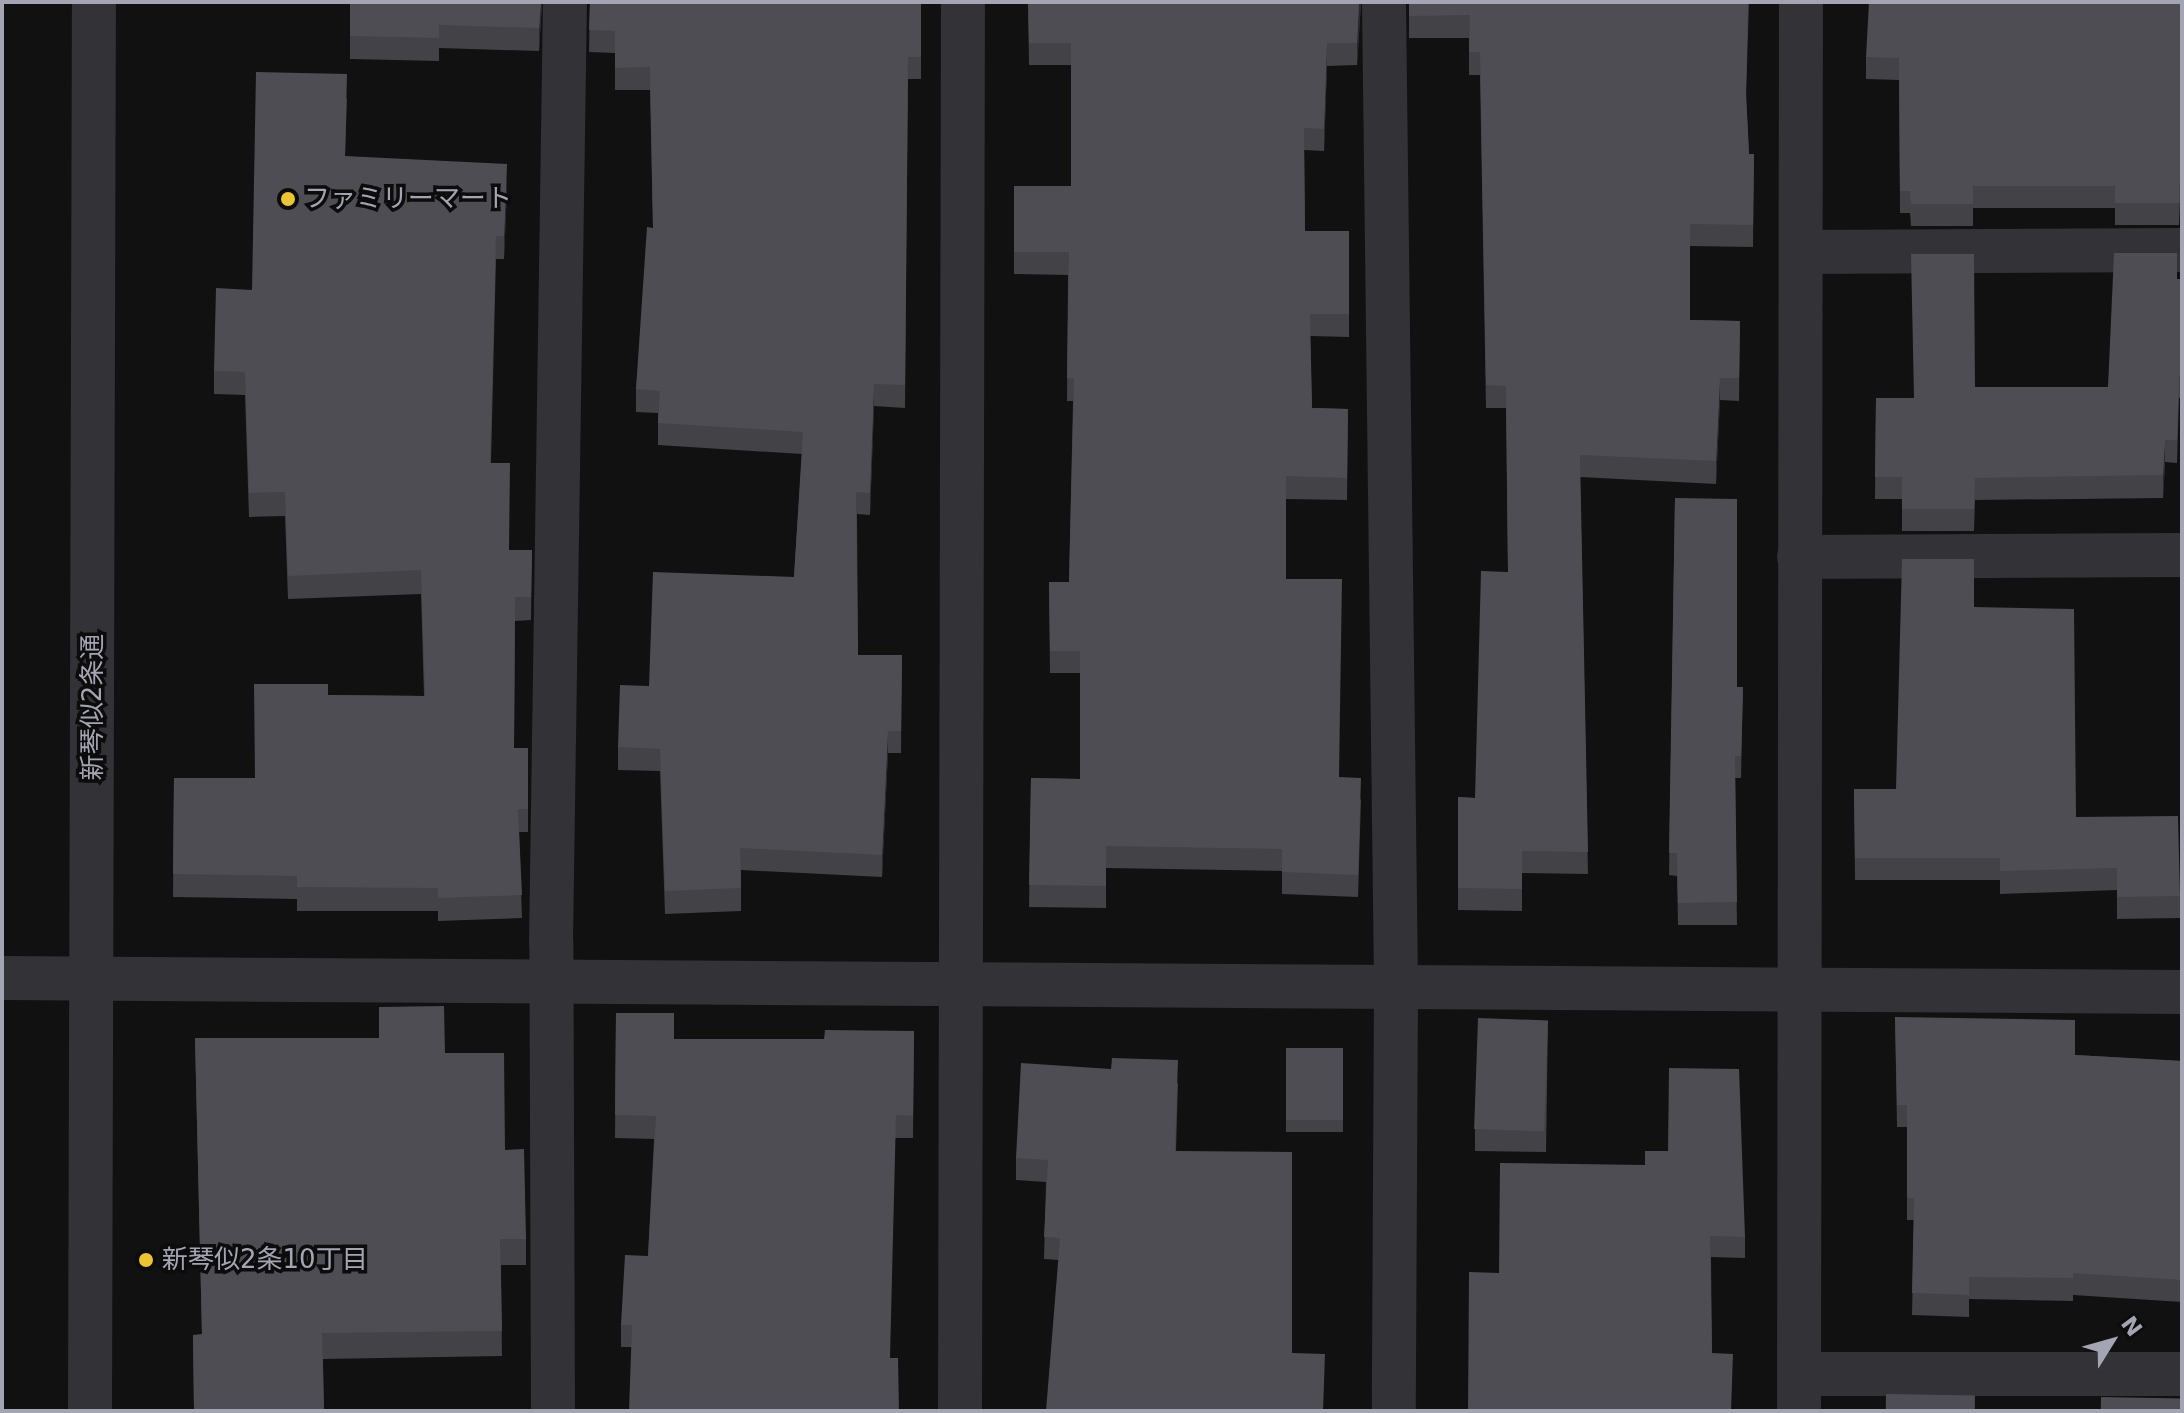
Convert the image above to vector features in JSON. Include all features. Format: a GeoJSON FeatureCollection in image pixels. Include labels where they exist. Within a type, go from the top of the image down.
{"type":"FeatureCollection","features":[{"type":"Feature","properties":{"kind":"street","name":"新琴似2条通"},"geometry":{"type":"LineString","coordinates":[[90,1411],[94,2]]}},
{"type":"Feature","properties":{"kind":"street"},"geometry":{"type":"LineString","coordinates":[[553,1411],[552,982],[565,2]]}},
{"type":"Feature","properties":{"kind":"street"},"geometry":{"type":"LineString","coordinates":[[960,1411],[963,2]]}},
{"type":"Feature","properties":{"kind":"street"},"geometry":{"type":"LineString","coordinates":[[1384,2],[1396,987],[1394,1411]]}},
{"type":"Feature","properties":{"kind":"street"},"geometry":{"type":"LineString","coordinates":[[1801,2],[1799,1393],[2182,1374]]}},
{"type":"Feature","properties":{"kind":"street"},"geometry":{"type":"LineString","coordinates":[[1801,252],[2182,250]]}},
{"type":"Feature","properties":{"kind":"street"},"geometry":{"type":"LineString","coordinates":[[1799,557],[2182,555]]}},
{"type":"Feature","properties":{"kind":"street"},"geometry":{"type":"LineString","coordinates":[[2,978],[2182,992]]}},
{"type":"Feature","properties":{"kind":"building"},"geometry":{"type":"Polygon","coordinates":[[[350,2],[541,2],[539,28],[439,25],[439,38],[350,36],[350,2]]]}},
{"type":"Feature","properties":{"kind":"building"},"geometry":{"type":"Polygon","coordinates":[[[590,2],[921,2],[921,57],[908,57],[905,385],[874,384],[870,493],[856,492],[858,655],[902,655],[901,731],[888,731],[882,855],[740,848],[741,888],[665,891],[660,749],[618,747],[620,685],[649,686],[653,572],[794,577],[803,432],[658,423],[660,391],[636,389],[647,227],[653,228],[650,67],[615,68],[615,31],[589,30],[590,2]]]}},
{"type":"Feature","properties":{"kind":"building"},"geometry":{"type":"Polygon","coordinates":[[[1028,2],[1359,2],[1357,43],[1327,43],[1324,129],[1304,128],[1305,231],[1349,231],[1349,314],[1310,314],[1312,408],[1348,409],[1347,478],[1286,476],[1286,579],[1342,579],[1339,777],[1361,778],[1358,875],[1282,872],[1282,849],[1106,846],[1106,886],[1029,885],[1031,778],[1080,779],[1080,651],[1050,651],[1049,582],[1069,582],[1074,379],[1067,378],[1069,252],[1014,252],[1014,186],[1071,186],[1071,43],[1029,43],[1028,2]]]}},
{"type":"Feature","properties":{"kind":"building"},"geometry":{"type":"Polygon","coordinates":[[[1409,2],[1748,2],[1746,92],[1749,154],[1754,154],[1753,225],[1690,224],[1690,320],[1740,321],[1739,378],[1720,378],[1716,461],[1580,455],[1588,852],[1522,851],[1522,889],[1458,888],[1458,797],[1475,798],[1481,571],[1508,572],[1506,386],[1486,385],[1480,52],[1469,52],[1470,15],[1409,16],[1409,2]]]}},
{"type":"Feature","properties":{"kind":"building"},"geometry":{"type":"Polygon","coordinates":[[[1869,2],[2182,2],[2182,176],[2179,203],[2115,203],[2115,186],[1973,186],[1973,204],[1911,204],[1910,191],[1900,191],[1899,58],[1866,57],[1869,2]]]}},
{"type":"Feature","properties":{"kind":"building"},"geometry":{"type":"Polygon","coordinates":[[[256,72],[347,74],[345,156],[507,164],[504,236],[496,236],[490,463],[510,463],[509,550],[532,550],[531,597],[515,597],[514,748],[528,748],[528,809],[518,809],[522,895],[438,898],[438,888],[297,887],[297,876],[173,874],[174,778],[255,778],[254,684],[328,684],[328,695],[425,696],[421,570],[288,576],[285,492],[249,493],[245,372],[214,371],[216,288],[252,290],[256,72]]]}},
{"type":"Feature","properties":{"kind":"building"},"geometry":{"type":"Polygon","coordinates":[[[2114,253],[2177,253],[2177,279],[2182,279],[2182,376],[2179,376],[2177,440],[2165,440],[2163,475],[1975,478],[1974,509],[1902,509],[1902,477],[1875,477],[1876,398],[1914,398],[1911,254],[1974,254],[1975,387],[2108,387],[2114,253]]]}},
{"type":"Feature","properties":{"kind":"building"},"geometry":{"type":"Polygon","coordinates":[[[1675,498],[1737,499],[1737,687],[1743,687],[1741,756],[1735,756],[1737,902],[1678,903],[1677,853],[1669,853],[1675,498]]]}},
{"type":"Feature","properties":{"kind":"building"},"geometry":{"type":"Polygon","coordinates":[[[1902,559],[1974,559],[1974,607],[2074,609],[2076,817],[2178,816],[2180,896],[2117,897],[2117,868],[2000,871],[2000,858],[1855,858],[1854,789],[1896,789],[1902,559]]]}},
{"type":"Feature","properties":{"kind":"building"},"geometry":{"type":"Polygon","coordinates":[[[444,1006],[445,1053],[504,1053],[505,1150],[524,1149],[526,1239],[500,1239],[502,1331],[322,1333],[324,1411],[194,1410],[193,1335],[202,1334],[195,1038],[379,1038],[379,1007],[444,1006]]]}},
{"type":"Feature","properties":{"kind":"building"},"geometry":{"type":"Polygon","coordinates":[[[616,1013],[674,1013],[674,1039],[824,1039],[825,1030],[914,1031],[913,1116],[896,1115],[890,1358],[898,1358],[899,1411],[629,1411],[632,1325],[621,1325],[625,1255],[648,1256],[656,1116],[615,1115],[616,1013]]]}},
{"type":"Feature","properties":{"kind":"building"},"geometry":{"type":"Polygon","coordinates":[[[1895,1017],[2075,1020],[2075,1055],[2182,1061],[2182,1280],[2073,1273],[2073,1278],[1969,1277],[1969,1295],[1912,1293],[1914,1198],[1907,1198],[1907,1105],[1897,1105],[1895,1017]]]}},
{"type":"Feature","properties":{"kind":"building"},"geometry":{"type":"Polygon","coordinates":[[[1478,1018],[1548,1020],[1544,1131],[1474,1129],[1478,1018]]]}},
{"type":"Feature","properties":{"kind":"building"},"geometry":{"type":"Polygon","coordinates":[[[1286,1048],[1343,1048],[1343,1120],[1286,1120],[1286,1048]]]}},
{"type":"Feature","properties":{"kind":"building"},"geometry":{"type":"Polygon","coordinates":[[[1112,1058],[1178,1060],[1175,1151],[1292,1152],[1292,1353],[1325,1354],[1323,1411],[1046,1411],[1060,1238],[1044,1237],[1048,1160],[1016,1158],[1021,1063],[1111,1069],[1112,1058]]]}},
{"type":"Feature","properties":{"kind":"building"},"geometry":{"type":"Polygon","coordinates":[[[1669,1068],[1739,1069],[1745,1237],[1710,1236],[1712,1353],[1733,1354],[1731,1411],[1468,1411],[1469,1272],[1499,1273],[1500,1163],[1645,1165],[1645,1151],[1668,1151],[1669,1068]]]}},
{"type":"Feature","properties":{"kind":"building"},"geometry":{"type":"Polygon","coordinates":[[[1886,1394],[1975,1396],[1975,1411],[1886,1411],[1886,1394]]]}},
{"type":"Feature","properties":{"kind":"building"},"geometry":{"type":"Polygon","coordinates":[[[2101,1397],[2182,1398],[2182,1411],[2101,1411],[2101,1397]]]}},
{"type":"Feature","properties":{"kind":"place","name":"ファミリーマート"},"geometry":{"type":"Point","coordinates":[288,199]}},
{"type":"Feature","properties":{"kind":"place","name":"新琴似2条10丁目"},"geometry":{"type":"Point","coordinates":[146,1260]}}]}
